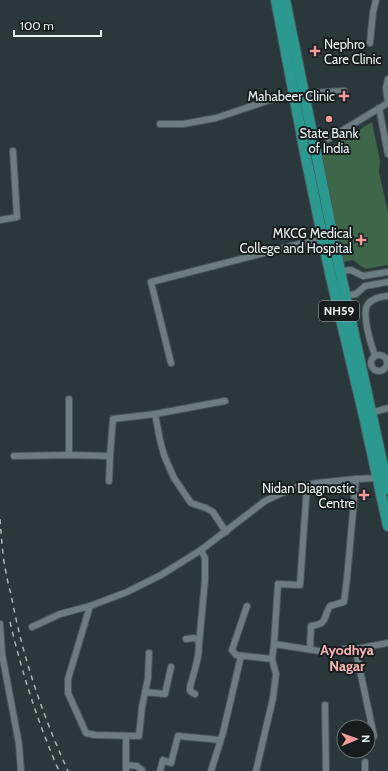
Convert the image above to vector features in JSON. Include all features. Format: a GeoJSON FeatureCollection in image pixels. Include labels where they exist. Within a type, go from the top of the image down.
{"type":"FeatureCollection","features":[{"type":"Feature","properties":{"kind":"highway","name":"NH59"},"geometry":{"type":"LineString","coordinates":[[276,0],[299,94]]}},
{"type":"Feature","properties":{"kind":"highway","name":"NH59"},"geometry":{"type":"LineString","coordinates":[[285,0],[299,94],[305,153],[322,238],[335,272],[341,297],[364,416],[384,482],[388,526]]}},
{"type":"Feature","properties":{"kind":"highway"},"geometry":{"type":"LineString","coordinates":[[299,94],[314,148],[335,272]]}},
{"type":"Feature","properties":{"kind":"highway"},"geometry":{"type":"LineString","coordinates":[[341,297],[371,413],[384,482]]}},
{"type":"Feature","properties":{"kind":"street"},"geometry":{"type":"LineString","coordinates":[[370,43],[376,0]]}},
{"type":"Feature","properties":{"kind":"street"},"geometry":{"type":"LineString","coordinates":[[328,139],[388,103],[386,88],[388,79]]}},
{"type":"Feature","properties":{"kind":"street"},"geometry":{"type":"LineString","coordinates":[[160,124],[184,124],[216,118],[279,97],[344,91]]}},
{"type":"Feature","properties":{"kind":"street"},"geometry":{"type":"LineString","coordinates":[[379,108],[385,123],[388,154]]}},
{"type":"Feature","properties":{"kind":"street"},"geometry":{"type":"LineString","coordinates":[[305,153],[314,148]]}},
{"type":"Feature","properties":{"kind":"street"},"geometry":{"type":"LineString","coordinates":[[0,220],[17,217],[13,151]]}},
{"type":"Feature","properties":{"kind":"street"},"geometry":{"type":"LineString","coordinates":[[171,363],[151,282],[322,238]]}},
{"type":"Feature","properties":{"kind":"street"},"geometry":{"type":"LineString","coordinates":[[335,272],[351,270],[363,276],[388,272]]}},
{"type":"Feature","properties":{"kind":"street"},"geometry":{"type":"LineString","coordinates":[[341,297],[356,294],[365,286],[388,282]]}},
{"type":"Feature","properties":{"kind":"street"},"geometry":{"type":"LineString","coordinates":[[375,356],[368,327],[366,314],[367,305],[372,300],[379,297],[388,296]]}},
{"type":"Feature","properties":{"kind":"street"},"geometry":{"type":"LineString","coordinates":[[68,400],[69,455]]}},
{"type":"Feature","properties":{"kind":"street"},"geometry":{"type":"LineString","coordinates":[[110,481],[110,456],[113,419],[155,414],[225,401]]}},
{"type":"Feature","properties":{"kind":"street"},"geometry":{"type":"LineString","coordinates":[[371,413],[388,408]]}},
{"type":"Feature","properties":{"kind":"street"},"geometry":{"type":"LineString","coordinates":[[155,414],[164,455],[174,478],[191,503],[213,512],[226,532]]}},
{"type":"Feature","properties":{"kind":"street"},"geometry":{"type":"LineString","coordinates":[[14,456],[110,456]]}},
{"type":"Feature","properties":{"kind":"street"},"geometry":{"type":"LineString","coordinates":[[32,627],[60,614],[90,606],[127,592],[161,575],[201,550],[265,501],[294,488],[332,481],[356,479],[384,482]]}},
{"type":"Feature","properties":{"kind":"street"},"geometry":{"type":"LineString","coordinates":[[310,649],[311,626],[320,624],[326,618],[327,611],[330,606],[344,602],[356,479]]}},
{"type":"Feature","properties":{"kind":"street"},"geometry":{"type":"LineString","coordinates":[[256,771],[273,698],[276,674],[272,659],[278,584],[300,585],[307,485]]}},
{"type":"Feature","properties":{"kind":"street"},"geometry":{"type":"LineString","coordinates":[[195,694],[190,690],[190,687],[200,648],[199,644],[205,580],[205,558],[201,550]]}},
{"type":"Feature","properties":{"kind":"street"},"geometry":{"type":"LineString","coordinates":[[90,606],[68,679],[68,693],[86,733],[95,735],[138,736],[148,678],[150,653]]}},
{"type":"Feature","properties":{"kind":"street"},"geometry":{"type":"LineString","coordinates":[[247,606],[232,650],[236,655],[272,659]]}},
{"type":"Feature","properties":{"kind":"street"},"geometry":{"type":"LineString","coordinates":[[0,624],[2,654],[19,744],[20,771]]}},
{"type":"Feature","properties":{"kind":"street"},"geometry":{"type":"LineString","coordinates":[[186,638],[194,638],[198,640],[199,644]]}},
{"type":"Feature","properties":{"kind":"street"},"geometry":{"type":"LineString","coordinates":[[274,644],[332,652],[388,643]]}},
{"type":"Feature","properties":{"kind":"street"},"geometry":{"type":"LineString","coordinates":[[356,649],[370,719]]}},
{"type":"Feature","properties":{"kind":"street"},"geometry":{"type":"LineString","coordinates":[[211,771],[223,733],[241,656]]}},
{"type":"Feature","properties":{"kind":"street"},"geometry":{"type":"LineString","coordinates":[[145,692],[165,694],[171,667]]}},
{"type":"Feature","properties":{"kind":"street"},"geometry":{"type":"LineString","coordinates":[[325,705],[326,771]]}},
{"type":"Feature","properties":{"kind":"street"},"geometry":{"type":"LineString","coordinates":[[126,736],[126,768],[137,766],[142,771]]}},
{"type":"Feature","properties":{"kind":"street"},"geometry":{"type":"LineString","coordinates":[[160,771],[162,760],[171,762],[178,736],[220,740]]}},
{"type":"Feature","properties":{"kind":"street"},"geometry":{"type":"LineString","coordinates":[[365,762],[365,771]]}},
{"type":"Feature","properties":{"kind":"green space"},"geometry":{"type":"Polygon","coordinates":[[[372,122],[380,161],[379,172],[388,212],[388,265],[365,269],[353,260],[342,262],[318,154],[372,122]]]}},
{"type":"Feature","properties":{"kind":"railway"},"geometry":{"type":"LineString","coordinates":[[0,519],[4,562],[27,662],[41,706],[68,771]]}},
{"type":"Feature","properties":{"kind":"railway"},"geometry":{"type":"LineString","coordinates":[[10,622],[31,698],[59,771]]}},
{"type":"Feature","properties":{"kind":"place","name":"Nephro Care Clinic"},"geometry":{"type":"Point","coordinates":[315,51]}},
{"type":"Feature","properties":{"kind":"place","name":"Mahabeer Clinic"},"geometry":{"type":"Point","coordinates":[344,96]}},
{"type":"Feature","properties":{"kind":"place","name":"State Bank of India"},"geometry":{"type":"Point","coordinates":[329,119]}},
{"type":"Feature","properties":{"kind":"place","name":"MKCG Medical College and Hospital"},"geometry":{"type":"Point","coordinates":[361,240]}},
{"type":"Feature","properties":{"kind":"place","name":"Nidan Diagnostic Centre"},"geometry":{"type":"Point","coordinates":[364,495]}},
{"type":"Feature","properties":{"kind":"district","name":"Ayodhya Nagar"},"geometry":{"type":"Point","coordinates":[347,658]}}]}
